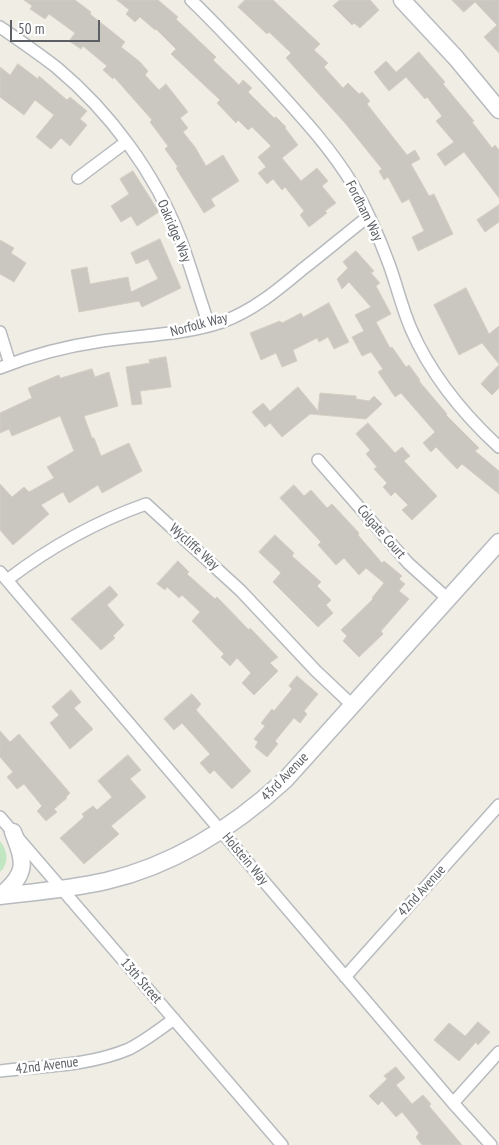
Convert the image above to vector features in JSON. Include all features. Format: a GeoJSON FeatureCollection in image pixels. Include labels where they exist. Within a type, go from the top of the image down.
{"type":"FeatureCollection","features":[{"type":"Feature","properties":{"kind":"street","name":"Fordham Way"},"geometry":{"type":"LineString","coordinates":[[191,0],[309,125],[332,154],[369,216],[390,266],[408,322],[421,349],[450,396],[468,417],[499,447]]}},
{"type":"Feature","properties":{"kind":"street"},"geometry":{"type":"LineString","coordinates":[[402,0],[456,58],[499,110]]}},
{"type":"Feature","properties":{"kind":"street","name":"Oakridge Way"},"geometry":{"type":"LineString","coordinates":[[0,26],[56,67],[83,92],[126,142],[154,185],[168,211],[180,238],[209,325]]}},
{"type":"Feature","properties":{"kind":"street"},"geometry":{"type":"LineString","coordinates":[[78,178],[126,142]]}},
{"type":"Feature","properties":{"kind":"street","name":"Norfolk Way"},"geometry":{"type":"LineString","coordinates":[[5,366],[69,347],[102,341],[166,334],[209,325],[236,315],[279,289],[369,216]]}},
{"type":"Feature","properties":{"kind":"street"},"geometry":{"type":"LineString","coordinates":[[0,332],[5,366]]}},
{"type":"Feature","properties":{"kind":"street","name":"Colgate Court"},"geometry":{"type":"LineString","coordinates":[[318,460],[408,563],[448,599]]}},
{"type":"Feature","properties":{"kind":"street","name":"Wycliffe Way"},"geometry":{"type":"LineString","coordinates":[[3,576],[88,527],[146,504],[241,591],[316,671],[352,705]]}},
{"type":"Feature","properties":{"kind":"street","name":"43rd Avenue"},"geometry":{"type":"LineString","coordinates":[[0,896],[62,889],[107,881],[139,871],[189,850],[221,831],[259,803],[286,779],[499,542]]}},
{"type":"Feature","properties":{"kind":"street","name":"Holstein Way"},"geometry":{"type":"LineString","coordinates":[[3,576],[453,1103],[491,1145]]}},
{"type":"Feature","properties":{"kind":"street","name":"42nd Avenue"},"geometry":{"type":"LineString","coordinates":[[345,976],[499,805]]}},
{"type":"Feature","properties":{"kind":"street","name":"13th Street"},"geometry":{"type":"LineString","coordinates":[[0,817],[282,1145]]}},
{"type":"Feature","properties":{"kind":"street"},"geometry":{"type":"LineString","coordinates":[[0,896],[15,880],[23,864],[22,855],[13,832]]}},
{"type":"Feature","properties":{"kind":"street","name":"42nd Avenue"},"geometry":{"type":"LineString","coordinates":[[0,1071],[84,1062],[108,1056],[129,1049],[174,1019]]}},
{"type":"Feature","properties":{"kind":"street"},"geometry":{"type":"LineString","coordinates":[[453,1103],[499,1052]]}},
{"type":"Feature","properties":{"kind":"green space"},"geometry":{"type":"Polygon","coordinates":[[[0,841],[4,848],[6,860],[0,872],[0,841]]]}},
{"type":"Feature","properties":{"kind":"building"},"geometry":{"type":"Polygon","coordinates":[[[24,0],[75,0],[91,12],[90,14],[125,42],[121,47],[148,71],[145,75],[159,90],[166,84],[188,112],[180,118],[188,128],[183,132],[195,147],[206,166],[223,155],[239,181],[211,199],[215,206],[204,213],[176,168],[178,167],[165,149],[168,146],[150,122],[152,120],[114,77],[113,79],[103,70],[107,66],[83,46],[81,49],[69,41],[75,33],[49,14],[45,19],[30,9],[32,6],[24,0]]]}},
{"type":"Feature","properties":{"kind":"building"},"geometry":{"type":"Polygon","coordinates":[[[117,0],[158,0],[178,17],[176,19],[216,57],[213,60],[239,85],[243,80],[252,88],[248,92],[274,118],[276,117],[286,127],[298,145],[282,158],[301,181],[317,168],[328,181],[322,186],[336,203],[325,211],[327,213],[309,227],[300,215],[304,211],[285,187],[282,190],[273,179],[267,184],[258,173],[266,167],[258,157],[271,146],[252,127],[248,130],[238,120],[236,123],[217,103],[220,100],[171,54],[176,49],[156,29],[140,17],[135,22],[126,14],[129,10],[117,0]]]}},
{"type":"Feature","properties":{"kind":"building"},"geometry":{"type":"Polygon","coordinates":[[[245,0],[273,0],[320,44],[314,50],[328,63],[324,67],[343,88],[348,83],[359,94],[362,92],[370,101],[367,104],[407,155],[415,150],[420,159],[411,164],[429,196],[434,194],[453,234],[418,251],[412,237],[424,231],[409,199],[402,203],[388,177],[384,180],[379,171],[382,169],[345,123],[286,58],[291,53],[238,7],[245,0]]]}},
{"type":"Feature","properties":{"kind":"building"},"geometry":{"type":"Polygon","coordinates":[[[340,0],[370,0],[379,10],[360,28],[354,23],[352,25],[333,6],[340,0]]]}},
{"type":"Feature","properties":{"kind":"building"},"geometry":{"type":"Polygon","coordinates":[[[452,0],[499,0],[499,53],[484,37],[497,25],[475,2],[464,12],[452,0]]]}},
{"type":"Feature","properties":{"kind":"building"},"geometry":{"type":"Polygon","coordinates":[[[419,52],[445,82],[443,84],[474,121],[472,122],[492,148],[495,145],[499,150],[499,198],[464,152],[445,166],[437,154],[454,142],[436,121],[442,116],[427,97],[425,99],[406,77],[389,91],[374,72],[386,61],[396,72],[419,52]]]}},
{"type":"Feature","properties":{"kind":"building"},"geometry":{"type":"Polygon","coordinates":[[[18,64],[38,79],[39,76],[67,100],[70,97],[87,111],[80,119],[87,125],[70,146],[61,138],[51,149],[36,137],[54,115],[35,100],[24,115],[0,97],[0,67],[10,75],[18,64]]]}},
{"type":"Feature","properties":{"kind":"building"},"geometry":{"type":"Polygon","coordinates":[[[133,171],[159,212],[137,226],[131,216],[121,222],[111,206],[129,194],[120,179],[133,171]]]}},
{"type":"Feature","properties":{"kind":"building"},"geometry":{"type":"Polygon","coordinates":[[[499,205],[499,222],[485,232],[477,220],[499,205]]]}},
{"type":"Feature","properties":{"kind":"building"},"geometry":{"type":"Polygon","coordinates":[[[160,239],[181,288],[142,307],[139,301],[79,312],[71,270],[87,267],[90,284],[128,277],[131,292],[158,279],[148,259],[136,264],[131,253],[160,239]]]}},
{"type":"Feature","properties":{"kind":"building"},"geometry":{"type":"Polygon","coordinates":[[[0,240],[14,248],[11,253],[26,263],[14,282],[0,274],[0,240]]]}},
{"type":"Feature","properties":{"kind":"building"},"geometry":{"type":"Polygon","coordinates":[[[356,251],[374,271],[371,273],[380,283],[376,286],[391,314],[376,322],[390,348],[392,347],[406,367],[409,365],[446,415],[479,448],[475,451],[499,471],[499,494],[462,464],[457,469],[436,447],[431,452],[423,443],[435,432],[401,393],[395,397],[378,372],[383,369],[371,352],[362,356],[352,337],[364,331],[355,315],[371,307],[349,282],[342,289],[337,279],[348,268],[343,262],[356,251]]]}},
{"type":"Feature","properties":{"kind":"building"},"geometry":{"type":"Polygon","coordinates":[[[466,288],[489,334],[499,326],[499,364],[482,343],[459,355],[434,305],[466,288]]]}},
{"type":"Feature","properties":{"kind":"building"},"geometry":{"type":"Polygon","coordinates":[[[329,303],[349,342],[334,349],[328,337],[319,342],[317,338],[293,350],[297,361],[282,367],[276,353],[261,360],[250,333],[280,321],[282,323],[301,313],[303,317],[329,303]]]}},
{"type":"Feature","properties":{"kind":"building"},"geometry":{"type":"Polygon","coordinates":[[[166,357],[171,387],[140,391],[142,404],[132,405],[126,367],[150,363],[149,360],[166,357]]]}},
{"type":"Feature","properties":{"kind":"building"},"geometry":{"type":"Polygon","coordinates":[[[499,365],[499,388],[492,395],[481,384],[499,365]]]}},
{"type":"Feature","properties":{"kind":"building"},"geometry":{"type":"Polygon","coordinates":[[[92,369],[95,377],[109,372],[118,406],[84,416],[92,438],[94,438],[101,456],[129,443],[142,471],[102,493],[98,485],[69,503],[63,492],[41,505],[49,514],[13,545],[0,530],[0,484],[12,497],[24,487],[29,492],[54,478],[47,467],[74,451],[60,416],[12,436],[9,429],[0,433],[0,413],[32,398],[28,388],[59,375],[60,378],[92,369]]]}},
{"type":"Feature","properties":{"kind":"building"},"geometry":{"type":"Polygon","coordinates":[[[298,387],[318,411],[320,393],[356,396],[356,399],[369,401],[374,396],[382,404],[366,419],[310,414],[282,437],[270,423],[265,427],[252,412],[263,403],[270,411],[298,387]]]}},
{"type":"Feature","properties":{"kind":"building"},"geometry":{"type":"Polygon","coordinates":[[[368,423],[395,453],[402,447],[410,456],[404,461],[437,496],[412,520],[402,510],[408,505],[395,492],[391,496],[383,487],[387,483],[374,469],[377,467],[366,454],[370,450],[356,434],[368,423]]]}},
{"type":"Feature","properties":{"kind":"building"},"geometry":{"type":"Polygon","coordinates":[[[294,485],[304,496],[311,490],[327,508],[332,504],[359,533],[358,535],[382,563],[384,561],[402,576],[399,579],[405,584],[399,591],[409,599],[381,631],[383,634],[359,657],[343,641],[347,636],[341,630],[373,599],[384,583],[366,568],[359,575],[344,558],[336,565],[318,545],[321,542],[280,498],[294,485]]]}},
{"type":"Feature","properties":{"kind":"building"},"geometry":{"type":"Polygon","coordinates":[[[275,535],[294,553],[292,556],[321,582],[317,586],[331,600],[326,605],[333,613],[318,627],[273,582],[281,573],[259,552],[275,535]]]}},
{"type":"Feature","properties":{"kind":"building"},"geometry":{"type":"Polygon","coordinates":[[[178,561],[189,572],[187,574],[215,599],[217,597],[278,657],[270,663],[278,671],[254,695],[242,683],[251,673],[237,658],[230,666],[221,657],[224,654],[192,621],[200,612],[182,595],[179,598],[167,587],[165,590],[157,584],[178,561]]]}},
{"type":"Feature","properties":{"kind":"building"},"geometry":{"type":"Polygon","coordinates":[[[110,586],[118,595],[107,605],[124,625],[113,636],[115,638],[101,650],[71,619],[110,586]]]}},
{"type":"Feature","properties":{"kind":"building"},"geometry":{"type":"Polygon","coordinates":[[[297,676],[318,694],[304,711],[307,714],[300,723],[294,718],[275,741],[278,744],[267,757],[255,747],[258,742],[254,739],[265,726],[261,723],[272,709],[274,711],[292,689],[289,686],[297,676]]]}},
{"type":"Feature","properties":{"kind":"building"},"geometry":{"type":"Polygon","coordinates":[[[71,690],[81,702],[74,708],[93,729],[70,749],[50,723],[59,715],[52,707],[71,690]]]}},
{"type":"Feature","properties":{"kind":"building"},"geometry":{"type":"Polygon","coordinates":[[[192,694],[201,704],[196,710],[251,771],[232,789],[214,770],[210,774],[200,763],[210,754],[182,723],[174,730],[164,719],[192,694]]]}},
{"type":"Feature","properties":{"kind":"building"},"geometry":{"type":"Polygon","coordinates":[[[0,731],[10,742],[19,734],[70,793],[54,809],[57,812],[46,821],[37,811],[42,806],[24,784],[17,789],[7,777],[13,772],[0,757],[0,731]]]}},
{"type":"Feature","properties":{"kind":"building"},"geometry":{"type":"Polygon","coordinates":[[[128,755],[141,770],[130,779],[146,797],[111,826],[119,834],[84,864],[60,838],[84,817],[82,814],[93,806],[97,810],[112,797],[98,781],[128,755]]]}},
{"type":"Feature","properties":{"kind":"building"},"geometry":{"type":"Polygon","coordinates":[[[478,1022],[490,1032],[478,1045],[476,1042],[459,1061],[434,1040],[449,1023],[465,1036],[478,1022]]]}},
{"type":"Feature","properties":{"kind":"building"},"geometry":{"type":"Polygon","coordinates":[[[396,1067],[405,1078],[396,1085],[412,1104],[423,1095],[431,1104],[429,1106],[462,1145],[422,1145],[416,1137],[419,1133],[402,1112],[396,1117],[382,1101],[378,1105],[369,1096],[387,1079],[384,1076],[396,1067]]]}}]}
